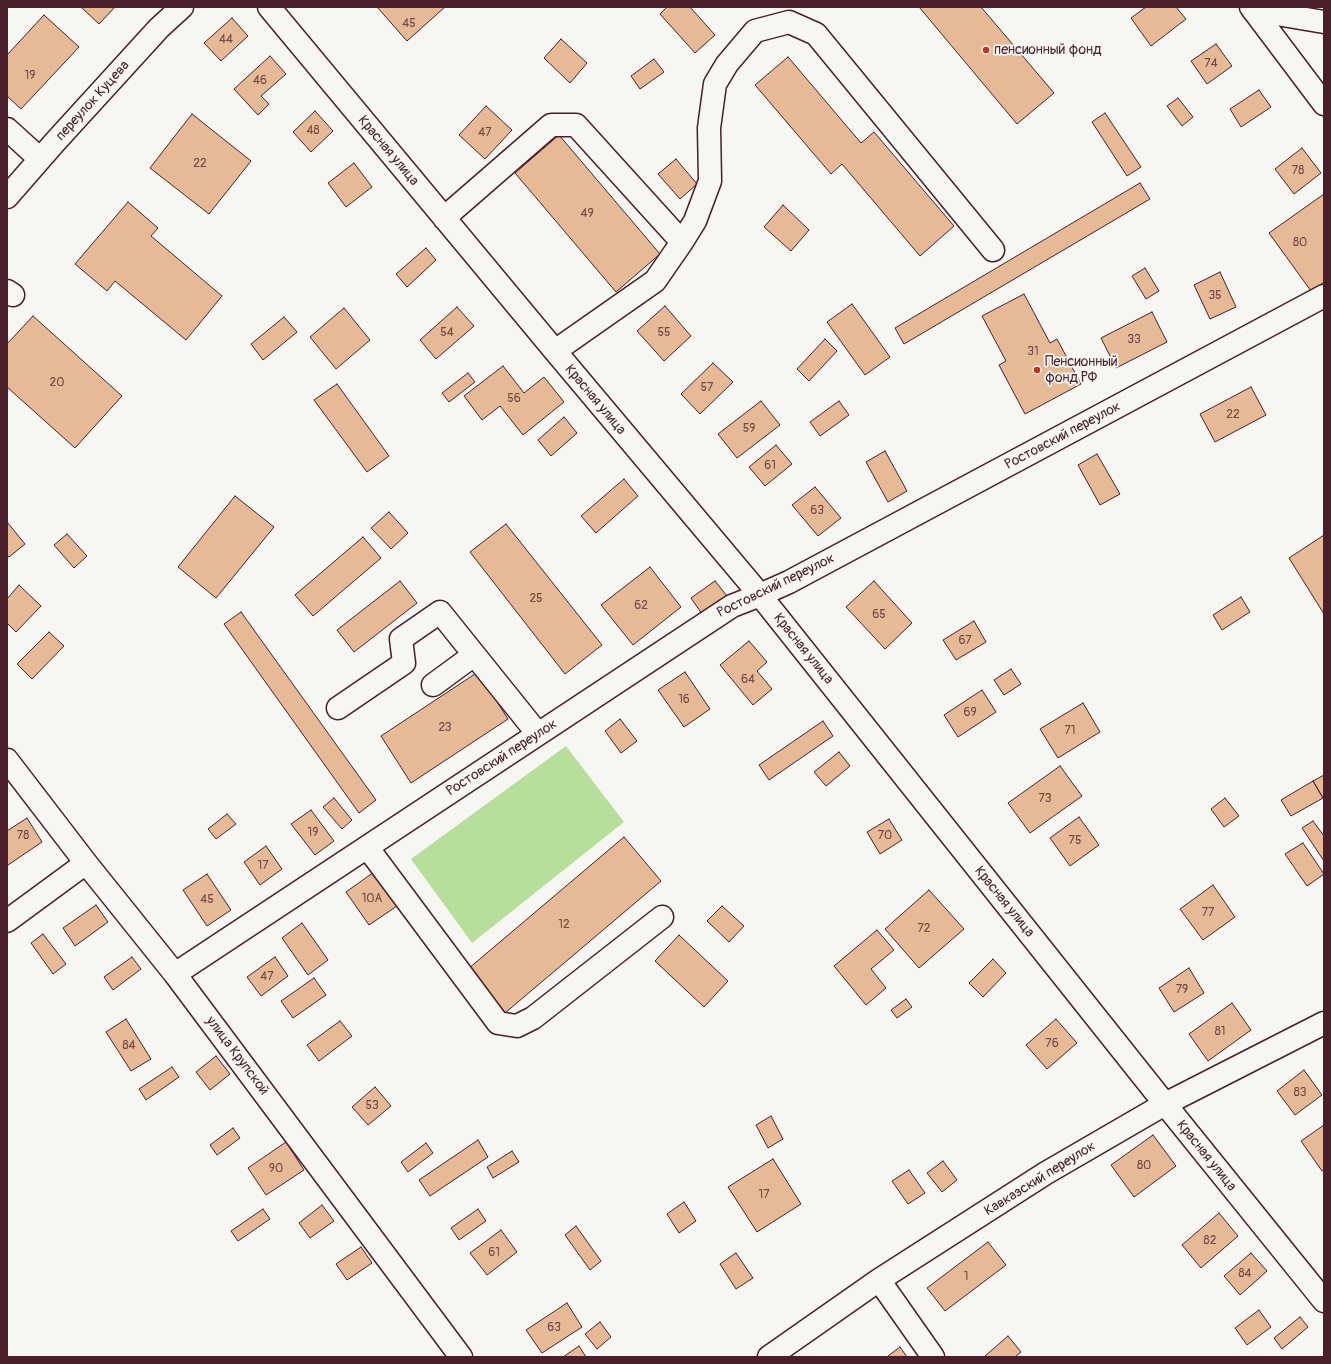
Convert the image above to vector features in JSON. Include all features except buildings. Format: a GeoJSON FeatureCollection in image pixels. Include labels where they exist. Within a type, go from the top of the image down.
{"type":"FeatureCollection","features":[{"type":"Feature","properties":{"kind":"street","name":"переулок Куцева"},"geometry":{"type":"LineString","coordinates":[[7,197],[159,28],[182,7]]}},
{"type":"Feature","properties":{"kind":"street","name":"Красная улица"},"geometry":{"type":"LineString","coordinates":[[269,7],[760,595],[1165,1104],[1324,1301]]}},
{"type":"Feature","properties":{"kind":"street"},"geometry":{"type":"LineString","coordinates":[[1252,8],[1324,22]]}},
{"type":"Feature","properties":{"kind":"street"},"geometry":{"type":"LineString","coordinates":[[1252,8],[1324,104]]}},
{"type":"Feature","properties":{"kind":"street"},"geometry":{"type":"LineString","coordinates":[[555,351],[656,281],[695,221],[710,181],[708,128],[715,84],[727,64],[755,31],[789,22],[816,34],[993,250]]}},
{"type":"Feature","properties":{"kind":"street"},"geometry":{"type":"LineString","coordinates":[[444,218],[551,125],[576,125],[682,242]]}},
{"type":"Feature","properties":{"kind":"street"},"geometry":{"type":"LineString","coordinates":[[7,129],[40,159]]}},
{"type":"Feature","properties":{"kind":"street","name":"Ростовский переулок"},"geometry":{"type":"LineString","coordinates":[[175,974],[732,606],[796,578],[1324,296]]}},
{"type":"Feature","properties":{"kind":"street"},"geometry":{"type":"LineString","coordinates":[[338,708],[404,663],[401,639],[440,612],[538,734]]}},
{"type":"Feature","properties":{"kind":"street"},"geometry":{"type":"LineString","coordinates":[[433,685],[474,655]]}},
{"type":"Feature","properties":{"kind":"street","name":"улица Крупской"},"geometry":{"type":"LineString","coordinates":[[7,760],[86,863],[175,974],[461,1357]]}},
{"type":"Feature","properties":{"kind":"street"},"geometry":{"type":"LineString","coordinates":[[367,847],[498,1023],[517,1026],[533,1018],[662,917]]}},
{"type":"Feature","properties":{"kind":"street"},"geometry":{"type":"LineString","coordinates":[[7,922],[86,863]]}},
{"type":"Feature","properties":{"kind":"street","name":"Кавказский переулок"},"geometry":{"type":"LineString","coordinates":[[769,1357],[878,1280],[1046,1173],[1165,1104],[1324,1023]]}},
{"type":"Feature","properties":{"kind":"street"},"geometry":{"type":"LineString","coordinates":[[878,1280],[933,1357]]}},
{"type":"Feature","properties":{"kind":"green space"},"geometry":{"type":"Polygon","coordinates":[[[566,746],[624,822],[472,943],[411,859],[566,746]]]}},
{"type":"Feature","properties":{"kind":"place","name":"пенсионный фонд"},"geometry":{"type":"Point","coordinates":[986,50]}},
{"type":"Feature","properties":{"kind":"place","name":"Пенсионный фонд РФ"},"geometry":{"type":"Point","coordinates":[1037,370]}}]}
